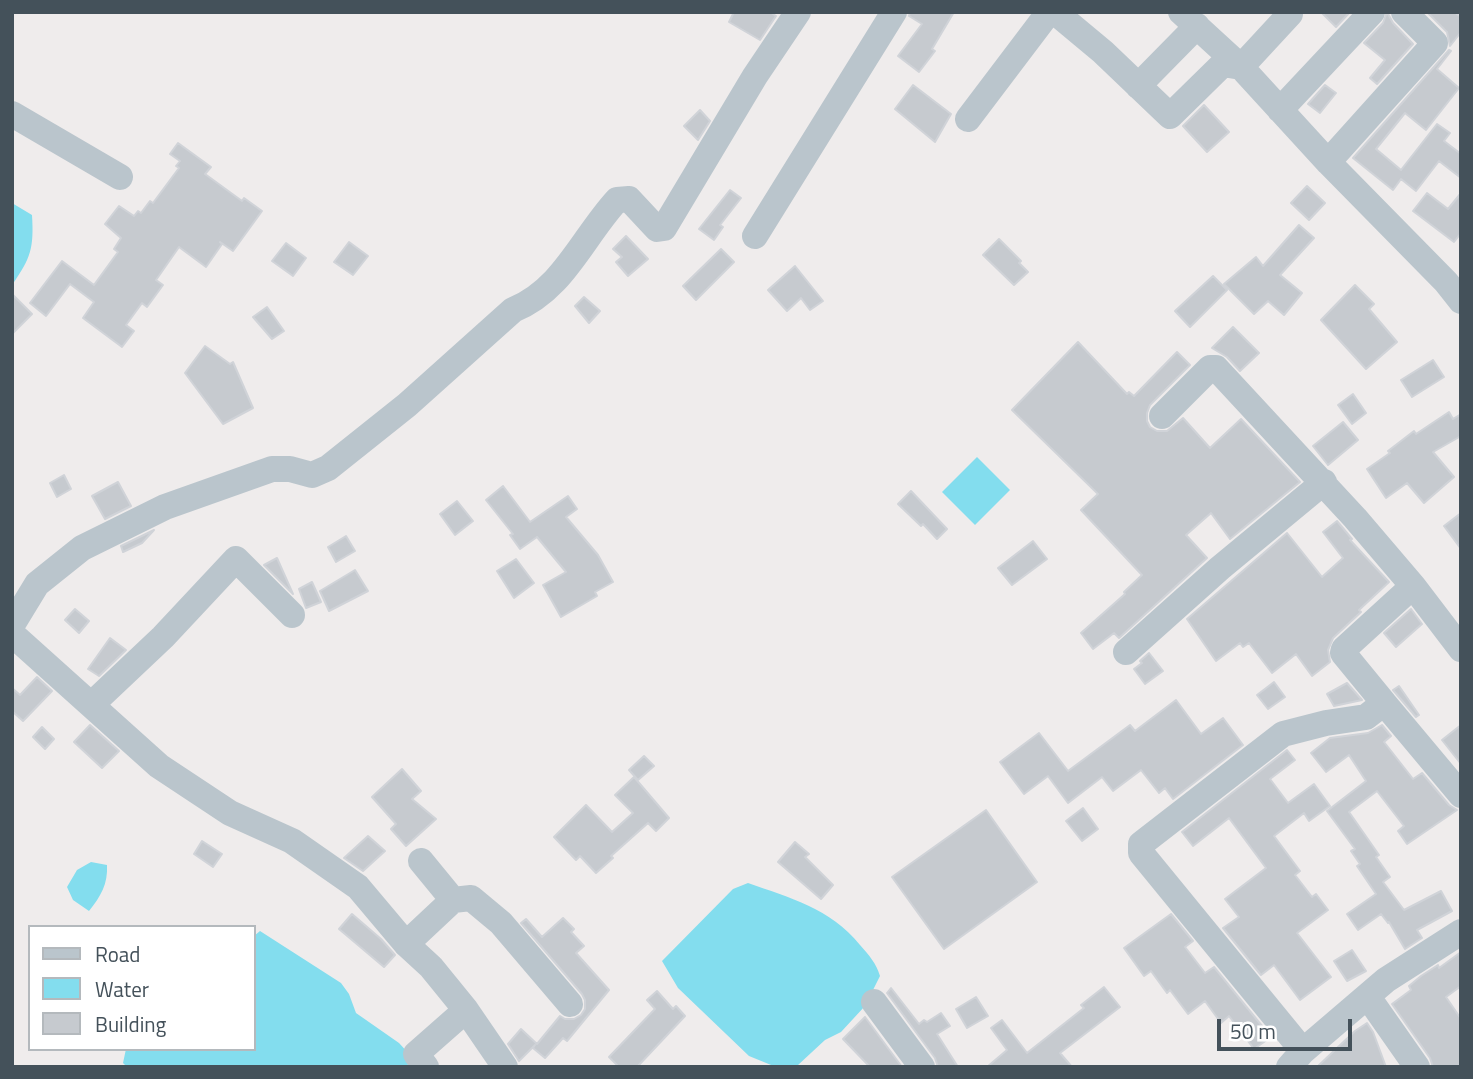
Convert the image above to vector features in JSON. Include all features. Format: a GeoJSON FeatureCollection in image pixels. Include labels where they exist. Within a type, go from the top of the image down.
{"type":"FeatureCollection","features":[{"type":"Feature","properties":{"kind":"street"},"geometry":{"type":"LineString","coordinates":[[12,625],[37,584],[82,548],[165,507],[272,469],[290,469],[312,475],[328,468],[407,405],[513,310],[532,302],[544,293],[557,280],[617,200],[629,199],[657,229],[664,228],[755,76],[798,12]]}},
{"type":"Feature","properties":{"kind":"street"},"geometry":{"type":"LineString","coordinates":[[755,236],[894,12]]}},
{"type":"Feature","properties":{"kind":"street"},"geometry":{"type":"LineString","coordinates":[[968,119],[1049,12]]}},
{"type":"Feature","properties":{"kind":"street"},"geometry":{"type":"LineString","coordinates":[[1055,12],[1103,52],[1170,116],[1223,64],[1241,67]]}},
{"type":"Feature","properties":{"kind":"street"},"geometry":{"type":"LineString","coordinates":[[1280,110],[1372,12]]}},
{"type":"Feature","properties":{"kind":"street"},"geometry":{"type":"LineString","coordinates":[[1328,162],[1435,43],[1404,12]]}},
{"type":"Feature","properties":{"kind":"street"},"geometry":{"type":"LineString","coordinates":[[1241,67],[1290,14]]}},
{"type":"Feature","properties":{"kind":"street"},"geometry":{"type":"LineString","coordinates":[[1138,86],[1189,19],[1241,67],[1461,301]]}},
{"type":"Feature","properties":{"kind":"street"},"geometry":{"type":"LineString","coordinates":[[12,114],[120,177]]}},
{"type":"Feature","properties":{"kind":"street"},"geometry":{"type":"LineString","coordinates":[[1162,416],[1210,368],[1216,368],[1324,482],[1413,586],[1461,649]]}},
{"type":"Feature","properties":{"kind":"street"},"geometry":{"type":"LineString","coordinates":[[1126,652],[1220,568],[1324,482]]}},
{"type":"Feature","properties":{"kind":"street"},"geometry":{"type":"LineString","coordinates":[[91,705],[163,637],[236,559],[292,615]]}},
{"type":"Feature","properties":{"kind":"street"},"geometry":{"type":"LineString","coordinates":[[1413,586],[1344,649],[1343,653],[1461,794]]}},
{"type":"Feature","properties":{"kind":"street"},"geometry":{"type":"LineString","coordinates":[[12,634],[159,766],[230,813],[292,841],[358,887],[466,1010],[505,1067]]}},
{"type":"Feature","properties":{"kind":"street"},"geometry":{"type":"LineString","coordinates":[[1384,703],[1366,717],[1326,723],[1283,734],[1139,848],[1296,1059],[1386,980],[1461,932]]}},
{"type":"Feature","properties":{"kind":"street"},"geometry":{"type":"LineString","coordinates":[[421,861],[453,900]]}},
{"type":"Feature","properties":{"kind":"street"},"geometry":{"type":"LineString","coordinates":[[406,944],[453,900],[471,898],[501,923],[570,1004]]}},
{"type":"Feature","properties":{"kind":"street"},"geometry":{"type":"LineString","coordinates":[[1368,997],[1417,1067]]}},
{"type":"Feature","properties":{"kind":"street"},"geometry":{"type":"LineString","coordinates":[[874,1002],[922,1067]]}},
{"type":"Feature","properties":{"kind":"street"},"geometry":{"type":"LineString","coordinates":[[426,1067],[416,1054],[466,1010]]}},
{"type":"Feature","properties":{"kind":"water"},"geometry":{"type":"Polygon","coordinates":[[[12,203],[32,215],[32,245],[12,285],[12,203]]]}},
{"type":"Feature","properties":{"kind":"water"},"geometry":{"type":"Polygon","coordinates":[[[977,457],[1010,490],[975,525],[942,492],[977,457]]]}},
{"type":"Feature","properties":{"kind":"water"},"geometry":{"type":"Polygon","coordinates":[[[91,862],[107,865],[107,872],[103,890],[89,911],[73,900],[67,887],[77,870],[91,862]]]}},
{"type":"Feature","properties":{"kind":"water"},"geometry":{"type":"Polygon","coordinates":[[[748,883],[808,906],[836,922],[866,952],[880,976],[865,1006],[841,1032],[825,1040],[798,1065],[776,1067],[749,1056],[678,988],[662,961],[733,889],[748,883]]]}},
{"type":"Feature","properties":{"kind":"water"},"geometry":{"type":"Polygon","coordinates":[[[260,931],[341,983],[349,994],[356,1013],[399,1043],[411,1056],[407,1067],[127,1067],[123,1063],[126,1051],[256,1051],[256,934],[260,931]]]}},
{"type":"Feature","properties":{"kind":"building"},"geometry":{"type":"Polygon","coordinates":[[[734,12],[770,12],[776,16],[760,40],[729,22],[734,12]]]}},
{"type":"Feature","properties":{"kind":"building"},"geometry":{"type":"Polygon","coordinates":[[[910,12],[954,12],[932,49],[935,51],[919,72],[898,56],[922,24],[909,16],[910,12]]]}},
{"type":"Feature","properties":{"kind":"building"},"geometry":{"type":"Polygon","coordinates":[[[1321,12],[1350,12],[1336,27],[1321,12]]]}},
{"type":"Feature","properties":{"kind":"building"},"geometry":{"type":"Polygon","coordinates":[[[1387,12],[1393,23],[1413,44],[1377,84],[1370,78],[1385,60],[1364,43],[1383,23],[1387,12]]]}},
{"type":"Feature","properties":{"kind":"building"},"geometry":{"type":"Polygon","coordinates":[[[1427,12],[1454,12],[1461,17],[1461,32],[1450,46],[1447,32],[1427,12]]]}},
{"type":"Feature","properties":{"kind":"building"},"geometry":{"type":"Polygon","coordinates":[[[1449,50],[1451,51],[1437,69],[1459,88],[1426,130],[1405,113],[1376,149],[1401,170],[1437,124],[1450,133],[1444,141],[1461,154],[1461,178],[1439,161],[1416,191],[1401,179],[1393,190],[1353,158],[1449,50]]]}},
{"type":"Feature","properties":{"kind":"building"},"geometry":{"type":"Polygon","coordinates":[[[913,85],[951,114],[935,142],[895,109],[913,85]]]}},
{"type":"Feature","properties":{"kind":"building"},"geometry":{"type":"Polygon","coordinates":[[[1325,85],[1336,93],[1320,113],[1308,104],[1325,85]]]}},
{"type":"Feature","properties":{"kind":"building"},"geometry":{"type":"Polygon","coordinates":[[[1204,105],[1229,132],[1207,152],[1183,126],[1204,105]]]}},
{"type":"Feature","properties":{"kind":"building"},"geometry":{"type":"Polygon","coordinates":[[[700,110],[710,121],[698,140],[684,126],[700,110]]]}},
{"type":"Feature","properties":{"kind":"building"},"geometry":{"type":"Polygon","coordinates":[[[178,143],[211,167],[205,174],[242,201],[244,198],[262,211],[233,251],[220,242],[222,244],[206,267],[179,247],[156,280],[163,285],[147,307],[142,303],[126,325],[134,331],[122,347],[83,318],[94,302],[70,284],[46,316],[30,303],[62,261],[94,285],[118,252],[114,249],[121,238],[105,224],[119,206],[134,216],[138,211],[141,213],[150,201],[153,203],[179,168],[176,166],[180,161],[170,154],[178,143]]]}},
{"type":"Feature","properties":{"kind":"building"},"geometry":{"type":"Polygon","coordinates":[[[1307,186],[1325,203],[1309,220],[1291,203],[1307,186]]]}},
{"type":"Feature","properties":{"kind":"building"},"geometry":{"type":"Polygon","coordinates":[[[730,190],[741,198],[720,225],[723,227],[714,240],[699,229],[730,190]]]}},
{"type":"Feature","properties":{"kind":"building"},"geometry":{"type":"Polygon","coordinates":[[[1427,193],[1448,209],[1461,193],[1461,233],[1454,242],[1413,211],[1427,193]]]}},
{"type":"Feature","properties":{"kind":"building"},"geometry":{"type":"Polygon","coordinates":[[[1299,225],[1314,238],[1280,275],[1302,293],[1284,315],[1268,301],[1254,314],[1224,284],[1256,257],[1263,266],[1299,225]]]}},
{"type":"Feature","properties":{"kind":"building"},"geometry":{"type":"Polygon","coordinates":[[[626,236],[648,259],[628,276],[616,262],[622,257],[613,249],[626,236]]]}},
{"type":"Feature","properties":{"kind":"building"},"geometry":{"type":"Polygon","coordinates":[[[999,239],[1028,272],[1014,285],[983,255],[999,239]]]}},
{"type":"Feature","properties":{"kind":"building"},"geometry":{"type":"Polygon","coordinates":[[[349,242],[368,256],[353,275],[334,262],[349,242]]]}},
{"type":"Feature","properties":{"kind":"building"},"geometry":{"type":"Polygon","coordinates":[[[286,243],[306,258],[293,276],[272,261],[286,243]]]}},
{"type":"Feature","properties":{"kind":"building"},"geometry":{"type":"Polygon","coordinates":[[[721,249],[734,262],[696,300],[683,286],[721,249]]]}},
{"type":"Feature","properties":{"kind":"building"},"geometry":{"type":"Polygon","coordinates":[[[795,266],[823,301],[810,310],[801,298],[787,311],[768,290],[795,266]]]}},
{"type":"Feature","properties":{"kind":"building"},"geometry":{"type":"Polygon","coordinates":[[[1213,276],[1227,290],[1190,327],[1175,311],[1213,276]]]}},
{"type":"Feature","properties":{"kind":"building"},"geometry":{"type":"Polygon","coordinates":[[[1355,285],[1374,304],[1369,309],[1397,342],[1366,369],[1321,320],[1355,285]]]}},
{"type":"Feature","properties":{"kind":"building"},"geometry":{"type":"Polygon","coordinates":[[[12,294],[32,314],[12,334],[12,294]]]}},
{"type":"Feature","properties":{"kind":"building"},"geometry":{"type":"Polygon","coordinates":[[[584,297],[600,311],[589,323],[575,306],[584,297]]]}},
{"type":"Feature","properties":{"kind":"building"},"geometry":{"type":"Polygon","coordinates":[[[267,307],[284,331],[272,339],[253,317],[267,307]]]}},
{"type":"Feature","properties":{"kind":"building"},"geometry":{"type":"Polygon","coordinates":[[[1233,327],[1259,353],[1240,371],[1227,357],[1212,348],[1233,327]]]}},
{"type":"Feature","properties":{"kind":"building"},"geometry":{"type":"Polygon","coordinates":[[[1078,342],[1127,394],[1129,392],[1134,396],[1177,352],[1190,365],[1150,405],[1147,421],[1150,427],[1157,431],[1167,431],[1183,418],[1210,448],[1241,419],[1300,482],[1230,539],[1211,513],[1186,535],[1207,558],[1119,638],[1114,633],[1093,649],[1081,633],[1142,575],[1081,510],[1098,494],[1012,410],[1078,342]]]}},
{"type":"Feature","properties":{"kind":"building"},"geometry":{"type":"Polygon","coordinates":[[[205,346],[230,364],[233,362],[253,408],[223,424],[185,373],[205,346]]]}},
{"type":"Feature","properties":{"kind":"building"},"geometry":{"type":"Polygon","coordinates":[[[1433,360],[1444,377],[1412,397],[1401,380],[1433,360]]]}},
{"type":"Feature","properties":{"kind":"building"},"geometry":{"type":"Polygon","coordinates":[[[1353,394],[1366,413],[1352,424],[1338,405],[1353,394]]]}},
{"type":"Feature","properties":{"kind":"building"},"geometry":{"type":"Polygon","coordinates":[[[1449,412],[1453,419],[1461,414],[1461,436],[1433,452],[1454,477],[1424,503],[1407,483],[1386,498],[1367,469],[1414,431],[1416,434],[1449,412]]]}},
{"type":"Feature","properties":{"kind":"building"},"geometry":{"type":"Polygon","coordinates":[[[1343,422],[1358,440],[1328,465],[1313,446],[1343,422]]]}},
{"type":"Feature","properties":{"kind":"building"},"geometry":{"type":"Polygon","coordinates":[[[64,475],[71,489],[57,497],[50,483],[64,475]]]}},
{"type":"Feature","properties":{"kind":"building"},"geometry":{"type":"Polygon","coordinates":[[[118,482],[131,506],[105,519],[92,496],[118,482]]]}},
{"type":"Feature","properties":{"kind":"building"},"geometry":{"type":"Polygon","coordinates":[[[503,486],[530,522],[568,496],[577,509],[566,517],[598,555],[613,582],[595,592],[597,596],[561,617],[543,585],[566,572],[537,537],[520,549],[510,535],[513,534],[486,500],[503,486]]]}},
{"type":"Feature","properties":{"kind":"building"},"geometry":{"type":"Polygon","coordinates":[[[911,491],[947,529],[937,539],[898,504],[911,491]]]}},
{"type":"Feature","properties":{"kind":"building"},"geometry":{"type":"Polygon","coordinates":[[[457,501],[473,521],[455,535],[440,514],[457,501]]]}},
{"type":"Feature","properties":{"kind":"building"},"geometry":{"type":"Polygon","coordinates":[[[1461,513],[1461,549],[1444,526],[1461,513]]]}},
{"type":"Feature","properties":{"kind":"building"},"geometry":{"type":"Polygon","coordinates":[[[1337,521],[1352,539],[1350,540],[1389,582],[1333,638],[1328,650],[1330,662],[1312,676],[1296,654],[1272,673],[1249,643],[1243,647],[1240,643],[1216,661],[1187,619],[1287,533],[1322,577],[1343,558],[1323,532],[1337,521]]]}},
{"type":"Feature","properties":{"kind":"building"},"geometry":{"type":"Polygon","coordinates":[[[154,530],[142,543],[123,552],[121,546],[154,530]]]}},
{"type":"Feature","properties":{"kind":"building"},"geometry":{"type":"Polygon","coordinates":[[[346,536],[355,551],[336,562],[328,547],[346,536]]]}},
{"type":"Feature","properties":{"kind":"building"},"geometry":{"type":"Polygon","coordinates":[[[1033,541],[1047,559],[1012,585],[998,568],[1033,541]]]}},
{"type":"Feature","properties":{"kind":"building"},"geometry":{"type":"Polygon","coordinates":[[[277,558],[293,594],[264,565],[277,558]]]}},
{"type":"Feature","properties":{"kind":"building"},"geometry":{"type":"Polygon","coordinates":[[[516,559],[534,583],[514,598],[497,571],[516,559]]]}},
{"type":"Feature","properties":{"kind":"building"},"geometry":{"type":"Polygon","coordinates":[[[355,570],[368,591],[329,611],[320,591],[355,570]]]}},
{"type":"Feature","properties":{"kind":"building"},"geometry":{"type":"Polygon","coordinates":[[[312,582],[321,602],[306,608],[299,589],[312,582]]]}},
{"type":"Feature","properties":{"kind":"building"},"geometry":{"type":"Polygon","coordinates":[[[75,609],[89,621],[79,633],[65,620],[75,609]]]}},
{"type":"Feature","properties":{"kind":"building"},"geometry":{"type":"Polygon","coordinates":[[[1411,609],[1422,624],[1396,647],[1384,633],[1411,609]]]}},
{"type":"Feature","properties":{"kind":"building"},"geometry":{"type":"Polygon","coordinates":[[[110,638],[126,650],[99,676],[88,669],[110,638]]]}},
{"type":"Feature","properties":{"kind":"building"},"geometry":{"type":"Polygon","coordinates":[[[1149,653],[1163,671],[1145,684],[1134,669],[1149,653]]]}},
{"type":"Feature","properties":{"kind":"building"},"geometry":{"type":"Polygon","coordinates":[[[37,677],[52,691],[23,721],[12,711],[12,688],[20,695],[37,677]]]}},
{"type":"Feature","properties":{"kind":"building"},"geometry":{"type":"Polygon","coordinates":[[[1274,682],[1285,697],[1268,709],[1257,695],[1274,682]]]}},
{"type":"Feature","properties":{"kind":"building"},"geometry":{"type":"Polygon","coordinates":[[[1347,683],[1362,700],[1334,706],[1327,694],[1347,683]]]}},
{"type":"Feature","properties":{"kind":"building"},"geometry":{"type":"Polygon","coordinates":[[[1399,686],[1419,715],[1416,717],[1393,690],[1399,686]]]}},
{"type":"Feature","properties":{"kind":"building"},"geometry":{"type":"Polygon","coordinates":[[[1176,700],[1201,734],[1223,718],[1243,745],[1173,799],[1165,788],[1159,793],[1141,770],[1113,791],[1102,777],[1068,803],[1048,776],[1024,794],[1000,762],[1039,733],[1068,771],[1130,725],[1135,731],[1176,700]]]}},
{"type":"Feature","properties":{"kind":"building"},"geometry":{"type":"Polygon","coordinates":[[[90,725],[119,751],[102,768],[74,742],[90,725]]]}},
{"type":"Feature","properties":{"kind":"building"},"geometry":{"type":"Polygon","coordinates":[[[1382,725],[1391,736],[1384,742],[1413,779],[1422,773],[1449,805],[1457,810],[1407,844],[1398,831],[1404,826],[1377,791],[1349,812],[1379,855],[1376,857],[1390,877],[1383,882],[1404,910],[1441,891],[1452,911],[1417,930],[1422,938],[1405,949],[1381,914],[1358,930],[1347,914],[1376,894],[1357,866],[1360,864],[1351,851],[1355,849],[1327,811],[1366,781],[1349,755],[1326,772],[1311,753],[1330,738],[1368,733],[1382,725]]]}},
{"type":"Feature","properties":{"kind":"building"},"geometry":{"type":"Polygon","coordinates":[[[1461,725],[1461,764],[1442,740],[1461,725]]]}},
{"type":"Feature","properties":{"kind":"building"},"geometry":{"type":"Polygon","coordinates":[[[42,727],[54,739],[45,749],[33,737],[42,727]]]}},
{"type":"Feature","properties":{"kind":"building"},"geometry":{"type":"Polygon","coordinates":[[[1287,750],[1295,760],[1270,779],[1288,803],[1314,784],[1330,806],[1309,821],[1304,813],[1274,836],[1300,871],[1295,875],[1312,897],[1316,894],[1328,910],[1297,933],[1331,977],[1300,1000],[1274,965],[1261,975],[1223,928],[1239,917],[1225,899],[1266,868],[1229,818],[1193,846],[1182,832],[1287,750]]]}},
{"type":"Feature","properties":{"kind":"building"},"geometry":{"type":"Polygon","coordinates":[[[644,756],[654,766],[638,780],[629,770],[644,756]]]}},
{"type":"Feature","properties":{"kind":"building"},"geometry":{"type":"Polygon","coordinates":[[[402,769],[421,791],[412,799],[436,819],[406,846],[391,829],[396,824],[372,797],[402,769]]]}},
{"type":"Feature","properties":{"kind":"building"},"geometry":{"type":"Polygon","coordinates":[[[634,777],[669,818],[656,831],[648,823],[596,873],[580,856],[576,860],[554,837],[586,805],[612,832],[633,813],[615,795],[634,777]]]}},
{"type":"Feature","properties":{"kind":"building"},"geometry":{"type":"Polygon","coordinates":[[[1083,808],[1098,829],[1082,841],[1066,821],[1083,808]]]}},
{"type":"Feature","properties":{"kind":"building"},"geometry":{"type":"Polygon","coordinates":[[[986,810],[1037,882],[944,949],[892,877],[986,810]]]}},
{"type":"Feature","properties":{"kind":"building"},"geometry":{"type":"Polygon","coordinates":[[[368,836],[385,851],[363,871],[344,858],[368,836]]]}},
{"type":"Feature","properties":{"kind":"building"},"geometry":{"type":"Polygon","coordinates":[[[202,841],[222,854],[213,867],[194,854],[202,841]]]}},
{"type":"Feature","properties":{"kind":"building"},"geometry":{"type":"Polygon","coordinates":[[[795,842],[809,854],[805,857],[833,885],[821,899],[778,862],[795,842]]]}},
{"type":"Feature","properties":{"kind":"building"},"geometry":{"type":"Polygon","coordinates":[[[352,914],[395,955],[384,967],[339,929],[352,914]]]}},
{"type":"Feature","properties":{"kind":"building"},"geometry":{"type":"Polygon","coordinates":[[[1171,914],[1193,941],[1185,947],[1205,973],[1214,967],[1271,1037],[1254,1049],[1229,1016],[1221,1023],[1205,1001],[1188,1014],[1170,990],[1167,993],[1151,971],[1144,976],[1124,948],[1171,914]]]}},
{"type":"Feature","properties":{"kind":"building"},"geometry":{"type":"Polygon","coordinates":[[[563,918],[574,929],[571,932],[584,946],[576,953],[609,990],[567,1041],[563,1038],[545,1058],[533,1048],[535,1045],[519,1061],[508,1044],[521,1029],[537,1044],[560,1016],[574,1019],[585,1009],[582,994],[521,923],[526,919],[542,937],[563,918]]]}},
{"type":"Feature","properties":{"kind":"building"},"geometry":{"type":"Polygon","coordinates":[[[1352,950],[1366,971],[1347,981],[1334,961],[1352,950]]]}},
{"type":"Feature","properties":{"kind":"building"},"geometry":{"type":"Polygon","coordinates":[[[1461,952],[1461,986],[1446,997],[1461,1019],[1461,1067],[1433,1067],[1430,1058],[1392,1004],[1411,990],[1409,986],[1421,976],[1438,965],[1439,968],[1461,952]]]}},
{"type":"Feature","properties":{"kind":"building"},"geometry":{"type":"Polygon","coordinates":[[[1104,987],[1120,1007],[1060,1053],[1072,1067],[987,1067],[1007,1050],[991,1028],[1002,1020],[1027,1053],[1084,1008],[1081,1005],[1104,987]]]}},
{"type":"Feature","properties":{"kind":"building"},"geometry":{"type":"Polygon","coordinates":[[[891,988],[919,1024],[941,1013],[950,1026],[937,1034],[958,1067],[938,1067],[935,1058],[887,993],[891,988]]]}},
{"type":"Feature","properties":{"kind":"building"},"geometry":{"type":"Polygon","coordinates":[[[657,991],[673,1009],[676,1006],[685,1016],[637,1067],[619,1067],[609,1057],[655,1009],[647,1000],[657,991]]]}},
{"type":"Feature","properties":{"kind":"building"},"geometry":{"type":"Polygon","coordinates":[[[976,997],[988,1016],[967,1028],[956,1009],[976,997]]]}},
{"type":"Feature","properties":{"kind":"building"},"geometry":{"type":"Polygon","coordinates":[[[865,1017],[902,1067],[870,1067],[843,1039],[865,1017]]]}},
{"type":"Feature","properties":{"kind":"building"},"geometry":{"type":"Polygon","coordinates":[[[1367,1023],[1386,1067],[1317,1067],[1355,1031],[1367,1023]]]}}]}
